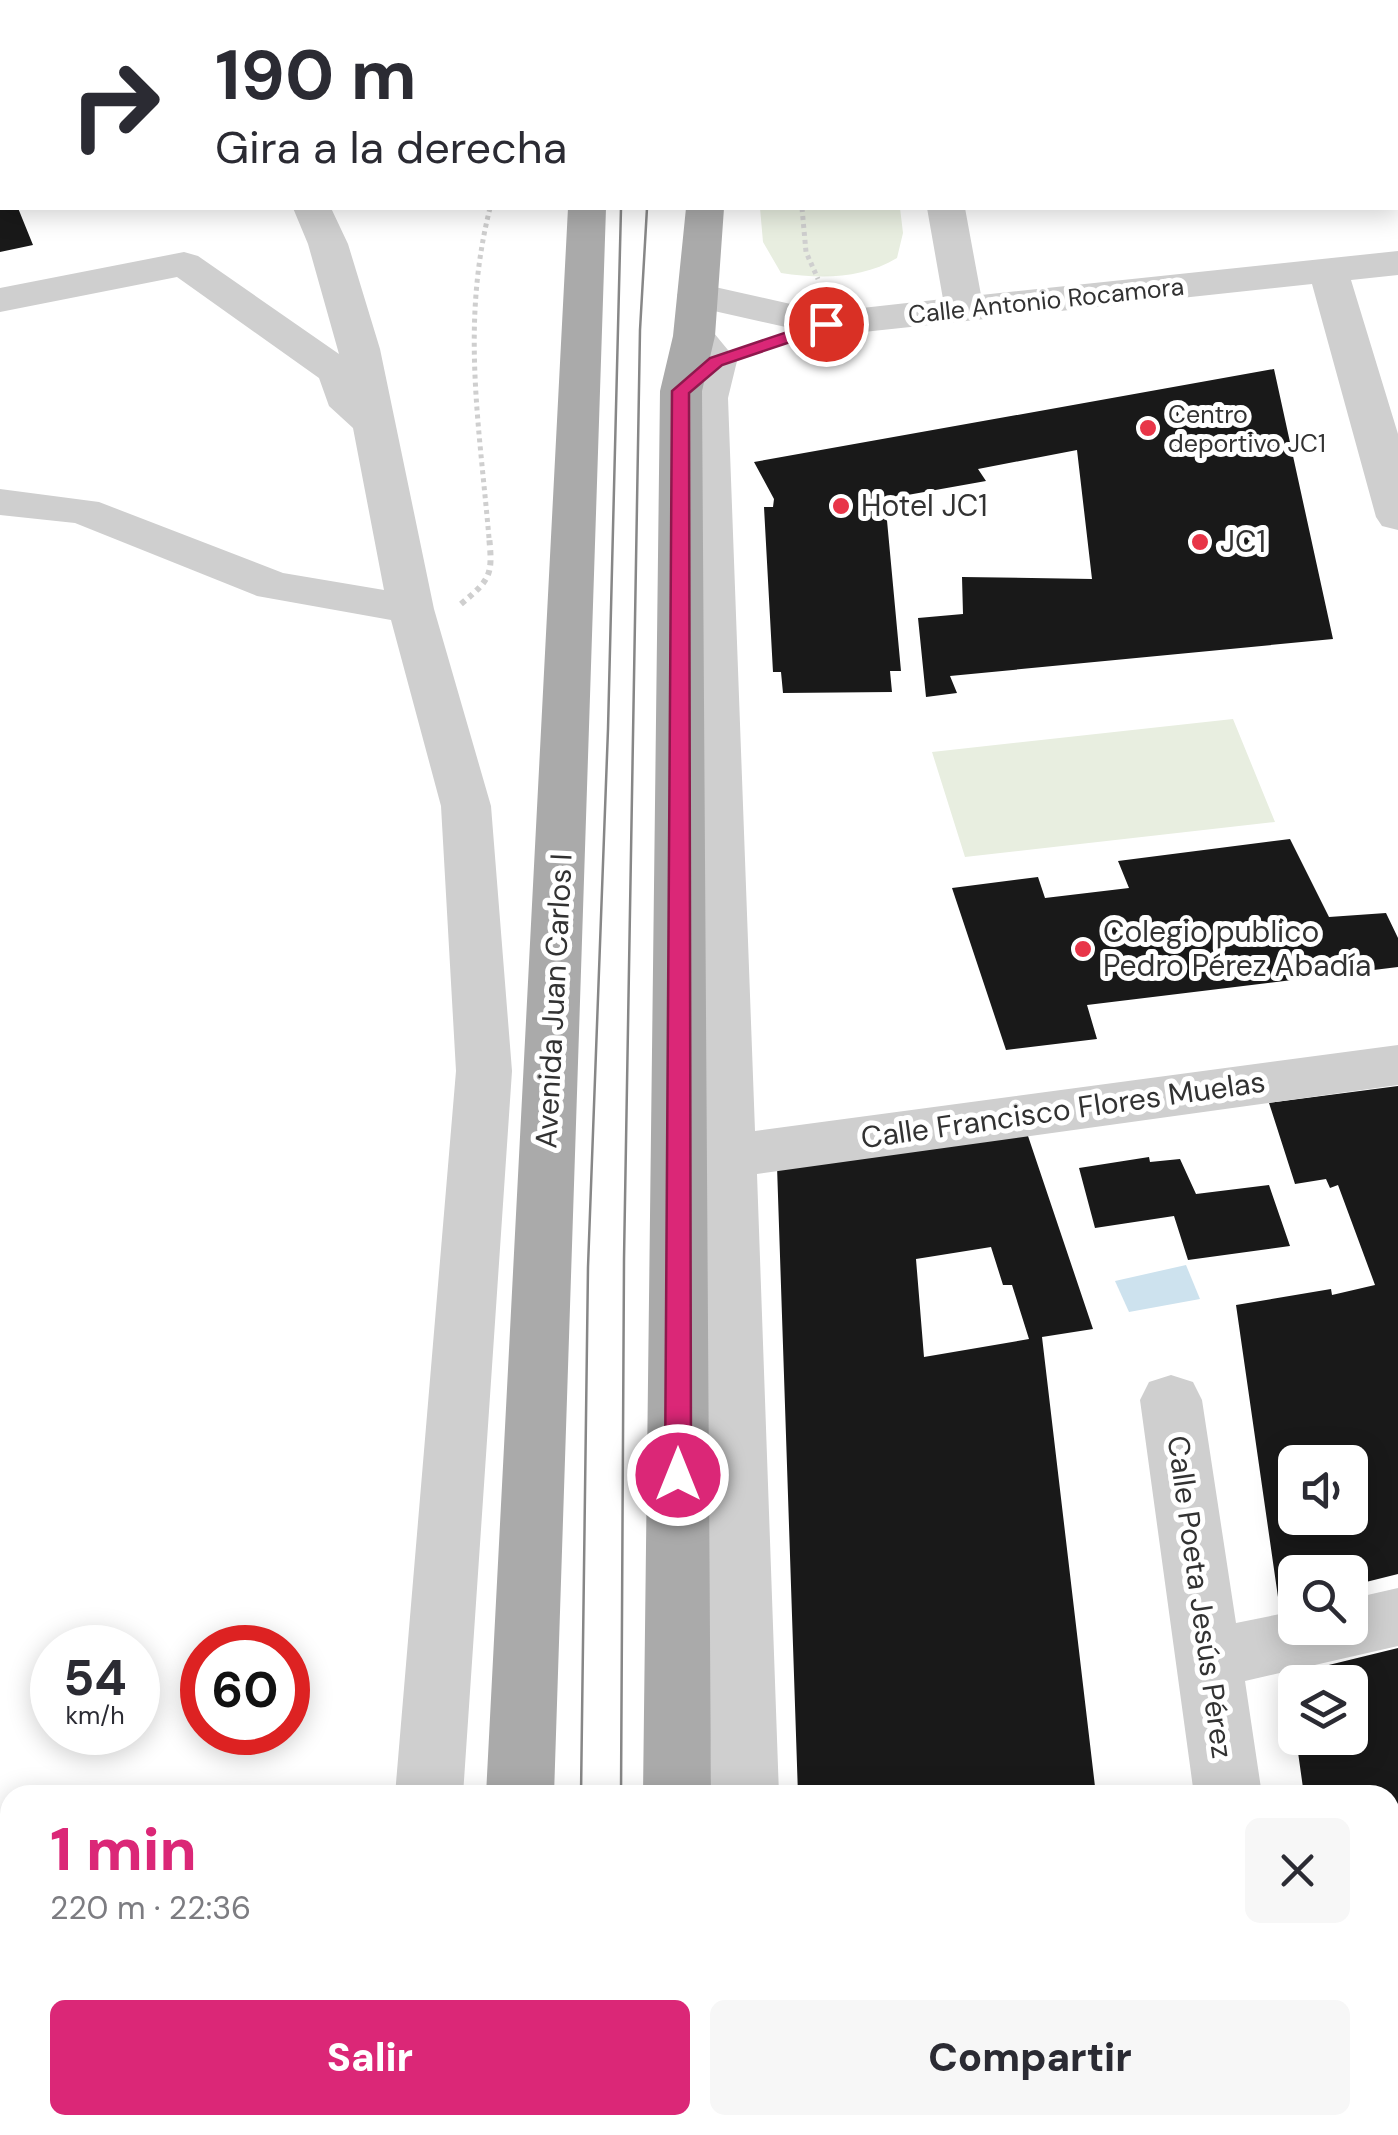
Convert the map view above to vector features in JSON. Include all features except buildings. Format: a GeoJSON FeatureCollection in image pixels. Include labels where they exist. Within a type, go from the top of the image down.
{"type":"FeatureCollection","features":[{"type":"Feature","properties":{"kind":"main road","name":"Avenida Juan Carlos I"},"geometry":{"type":"LineString","coordinates":[[520,1785],[587,210]]}},
{"type":"Feature","properties":{"kind":"main road"},"geometry":{"type":"LineString","coordinates":[[678,1785],[697,346],[706,210]]}},
{"type":"Feature","properties":{"kind":"street"},"geometry":{"type":"LineString","coordinates":[[313,210],[328,244],[359,349],[410,609],[466,806],[484,1071],[430,1785]]}},
{"type":"Feature","properties":{"kind":"street"},"geometry":{"type":"LineString","coordinates":[[946,210],[961,296],[967,307]]}},
{"type":"Feature","properties":{"kind":"street","name":"Calle Antonio Rocamora"},"geometry":{"type":"LineString","coordinates":[[697,346],[826,324],[967,307],[1398,263]]}},
{"type":"Feature","properties":{"kind":"street"},"geometry":{"type":"LineString","coordinates":[[0,300],[184,264],[338,372],[350,406],[371,423]]}},
{"type":"Feature","properties":{"kind":"street"},"geometry":{"type":"LineString","coordinates":[[1328,270],[1382,387],[1398,517]]}},
{"type":"Feature","properties":{"kind":"street"},"geometry":{"type":"LineString","coordinates":[[745,1785],[707,398],[697,346],[826,324]]}},
{"type":"Feature","properties":{"kind":"street"},"geometry":{"type":"LineString","coordinates":[[0,502],[83,511],[273,586],[410,609]]}},
{"type":"Feature","properties":{"kind":"street","name":"Calle Francisco Flores Muelas"},"geometry":{"type":"LineString","coordinates":[[728,1156],[1398,1065]]}},
{"type":"Feature","properties":{"kind":"street","name":"Calle Poeta Jesús Pérez"},"geometry":{"type":"LineString","coordinates":[[1171,1400],[1227,1785]]}},
{"type":"Feature","properties":{"kind":"street"},"geometry":{"type":"LineString","coordinates":[[1209,1659],[1398,1617]]}},
{"type":"Feature","properties":{"kind":"path"},"geometry":{"type":"LineString","coordinates":[[410,609],[462,604],[487,582],[492,566],[470,340],[478,255],[489,210]]}},
{"type":"Feature","properties":{"kind":"path"},"geometry":{"type":"LineString","coordinates":[[802,210],[806,252],[819,279],[826,324]]}},
{"type":"Feature","properties":{"kind":"shaded area"},"geometry":{"type":"Polygon","coordinates":[[[760,210],[900,210],[903,233],[897,258],[870,270],[841,276],[781,273],[763,242],[760,210]]]}},
{"type":"Feature","properties":{"kind":"shaded area"},"geometry":{"type":"Polygon","coordinates":[[[1233,719],[1275,822],[965,857],[932,752],[1233,719]]]}},
{"type":"Feature","properties":{"kind":"water"},"geometry":{"type":"Polygon","coordinates":[[[1186,1265],[1200,1299],[1129,1312],[1115,1281],[1186,1265]]]}},
{"type":"Feature","properties":{"kind":"tram line"},"geometry":{"type":"LineString","coordinates":[[581,1785],[588,1267],[608,729],[621,210]]}},
{"type":"Feature","properties":{"kind":"tram line"},"geometry":{"type":"LineString","coordinates":[[621,1785],[624,1259],[640,330],[647,210]]}},
{"type":"Feature","properties":{"kind":"place","name":"Centro deportivo JC1"},"geometry":{"type":"Point","coordinates":[1148,428]}},
{"type":"Feature","properties":{"kind":"place","name":"Hotel JC1"},"geometry":{"type":"Point","coordinates":[841,506]}},
{"type":"Feature","properties":{"kind":"place","name":"JC1"},"geometry":{"type":"Point","coordinates":[1200,542]}},
{"type":"Feature","properties":{"kind":"place","name":"Colegio publico Pedro Pérez Abadía"},"geometry":{"type":"Point","coordinates":[1083,949]}},
{"type":"Feature","properties":{"kind":"route"},"geometry":{"type":"LineString","coordinates":[[678,1475],[680,391],[716,362],[826,324]]}}]}
